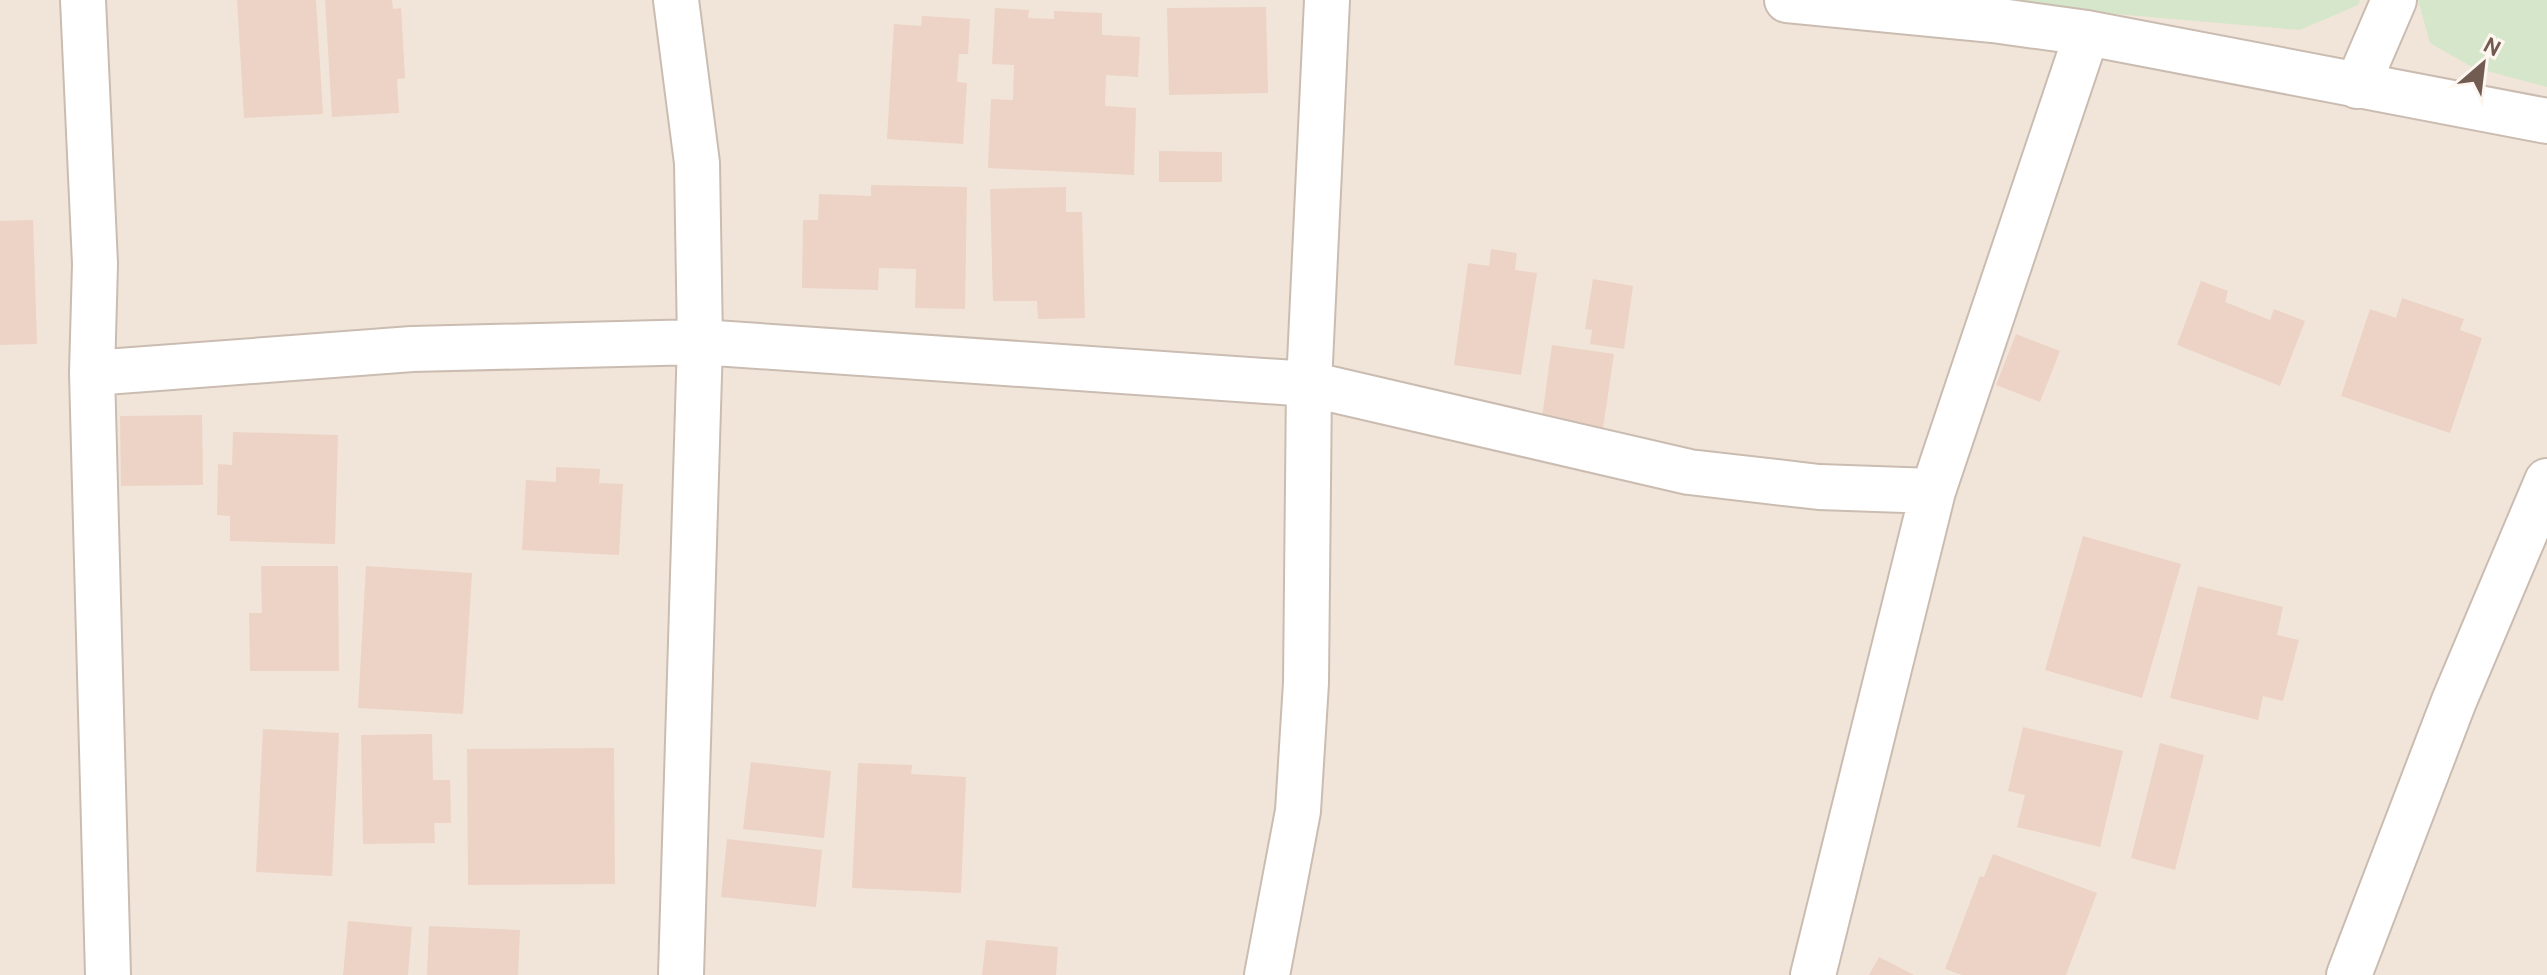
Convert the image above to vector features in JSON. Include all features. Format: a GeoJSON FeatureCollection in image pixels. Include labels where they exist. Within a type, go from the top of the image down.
{"type":"FeatureCollection","features":[{"type":"Feature","properties":{"kind":"street"},"geometry":{"type":"LineString","coordinates":[[83,0],[95,264],[92,373],[108,975]]}},
{"type":"Feature","properties":{"kind":"street"},"geometry":{"type":"LineString","coordinates":[[676,0],[697,163],[700,342],[681,975]]}},
{"type":"Feature","properties":{"kind":"street"},"geometry":{"type":"LineString","coordinates":[[1267,975],[1298,811],[1306,683],[1309,384],[1327,0]]}},
{"type":"Feature","properties":{"kind":"street"},"geometry":{"type":"LineString","coordinates":[[1787,0],[1993,20],[2087,33],[2547,121]]}},
{"type":"Feature","properties":{"kind":"street"},"geometry":{"type":"LineString","coordinates":[[2357,86],[2394,0]]}},
{"type":"Feature","properties":{"kind":"street"},"geometry":{"type":"LineString","coordinates":[[1813,975],[1933,491],[2087,33]]}},
{"type":"Feature","properties":{"kind":"street"},"geometry":{"type":"LineString","coordinates":[[92,373],[412,349],[700,342],[1309,384],[1689,472],[1819,487],[1933,491]]}},
{"type":"Feature","properties":{"kind":"street"},"geometry":{"type":"LineString","coordinates":[[2349,975],[2454,701],[2547,481]]}},
{"type":"Feature","properties":{"kind":"street"},"geometry":{"type":"LineString","coordinates":[[1827,925],[1841,975]]}},
{"type":"Feature","properties":{"kind":"shaded area"},"geometry":{"type":"Polygon","coordinates":[[[0,0],[2547,0],[2547,975],[0,975],[0,0]]]}},
{"type":"Feature","properties":{"kind":"green space"},"geometry":{"type":"Polygon","coordinates":[[[1953,0],[2360,0],[2358,5],[2300,30],[1953,0]]]}},
{"type":"Feature","properties":{"kind":"green space"},"geometry":{"type":"Polygon","coordinates":[[[2418,0],[2547,0],[2547,87],[2472,67],[2430,43],[2418,0]]]}},
{"type":"Feature","properties":{"kind":"building"},"geometry":{"type":"Polygon","coordinates":[[[237,0],[316,0],[323,114],[244,118],[237,0]]]}},
{"type":"Feature","properties":{"kind":"building"},"geometry":{"type":"Polygon","coordinates":[[[325,0],[392,0],[393,9],[401,8],[405,78],[397,79],[399,113],[332,117],[325,0]]]}},
{"type":"Feature","properties":{"kind":"building"},"geometry":{"type":"Polygon","coordinates":[[[1266,7],[1268,93],[1169,95],[1167,8],[1266,7]]]}},
{"type":"Feature","properties":{"kind":"building"},"geometry":{"type":"Polygon","coordinates":[[[995,8],[1029,10],[1028,18],[1054,19],[1054,11],[1102,13],[1102,35],[1140,37],[1138,77],[1106,75],[1105,106],[1136,108],[1134,175],[988,168],[991,99],[1013,100],[1014,65],[992,64],[995,8]]]}},
{"type":"Feature","properties":{"kind":"building"},"geometry":{"type":"Polygon","coordinates":[[[922,16],[970,19],[968,54],[959,54],[957,82],[967,83],[963,144],[887,139],[894,24],[921,26],[922,16]]]}},
{"type":"Feature","properties":{"kind":"building"},"geometry":{"type":"Polygon","coordinates":[[[1159,151],[1222,152],[1222,182],[1159,182],[1159,151]]]}},
{"type":"Feature","properties":{"kind":"building"},"geometry":{"type":"Polygon","coordinates":[[[871,185],[967,187],[965,309],[915,308],[916,269],[879,268],[878,290],[802,288],[803,220],[818,220],[819,194],[871,196],[871,185]]]}},
{"type":"Feature","properties":{"kind":"building"},"geometry":{"type":"Polygon","coordinates":[[[1066,187],[1066,212],[1082,212],[1085,318],[1038,319],[1037,301],[993,301],[990,189],[1066,187]]]}},
{"type":"Feature","properties":{"kind":"building"},"geometry":{"type":"Polygon","coordinates":[[[33,220],[37,344],[0,345],[0,221],[33,220]]]}},
{"type":"Feature","properties":{"kind":"building"},"geometry":{"type":"Polygon","coordinates":[[[1491,249],[1517,253],[1515,270],[1537,273],[1521,375],[1454,365],[1468,263],[1489,266],[1491,249]]]}},
{"type":"Feature","properties":{"kind":"building"},"geometry":{"type":"Polygon","coordinates":[[[1593,279],[1633,286],[1624,349],[1590,344],[1592,330],[1585,329],[1593,279]]]}},
{"type":"Feature","properties":{"kind":"building"},"geometry":{"type":"Polygon","coordinates":[[[2201,281],[2228,291],[2225,302],[2270,320],[2274,309],[2305,321],[2280,386],[2177,345],[2201,281]]]}},
{"type":"Feature","properties":{"kind":"building"},"geometry":{"type":"Polygon","coordinates":[[[2402,298],[2464,319],[2460,330],[2482,338],[2450,433],[2341,396],[2370,309],[2396,318],[2402,298]]]}},
{"type":"Feature","properties":{"kind":"building"},"geometry":{"type":"Polygon","coordinates":[[[2016,334],[2060,351],[2040,402],[1996,385],[2016,334]]]}},
{"type":"Feature","properties":{"kind":"building"},"geometry":{"type":"Polygon","coordinates":[[[1552,345],[1614,354],[1602,435],[1541,425],[1552,345]]]}},
{"type":"Feature","properties":{"kind":"building"},"geometry":{"type":"Polygon","coordinates":[[[202,415],[203,485],[121,486],[120,416],[202,415]]]}},
{"type":"Feature","properties":{"kind":"building"},"geometry":{"type":"Polygon","coordinates":[[[233,432],[338,435],[335,544],[230,541],[230,516],[217,515],[218,464],[232,465],[233,432]]]}},
{"type":"Feature","properties":{"kind":"building"},"geometry":{"type":"Polygon","coordinates":[[[556,467],[600,469],[599,483],[623,484],[619,555],[522,550],[526,480],[556,482],[556,467]]]}},
{"type":"Feature","properties":{"kind":"building"},"geometry":{"type":"Polygon","coordinates":[[[2083,536],[2181,564],[2142,698],[2045,670],[2083,536]]]}},
{"type":"Feature","properties":{"kind":"building"},"geometry":{"type":"Polygon","coordinates":[[[261,566],[338,566],[339,671],[250,671],[249,613],[262,613],[261,566]]]}},
{"type":"Feature","properties":{"kind":"building"},"geometry":{"type":"Polygon","coordinates":[[[366,566],[472,573],[463,714],[358,708],[366,566]]]}},
{"type":"Feature","properties":{"kind":"building"},"geometry":{"type":"Polygon","coordinates":[[[2198,586],[2283,607],[2277,635],[2299,640],[2283,701],[2263,696],[2258,720],[2170,698],[2198,586]]]}},
{"type":"Feature","properties":{"kind":"building"},"geometry":{"type":"Polygon","coordinates":[[[2023,727],[2123,751],[2100,847],[2017,827],[2025,795],[2008,791],[2023,727]]]}},
{"type":"Feature","properties":{"kind":"building"},"geometry":{"type":"Polygon","coordinates":[[[263,729],[339,733],[332,876],[256,872],[263,729]]]}},
{"type":"Feature","properties":{"kind":"building"},"geometry":{"type":"Polygon","coordinates":[[[432,734],[433,780],[450,780],[451,823],[434,823],[435,843],[363,844],[361,735],[432,734]]]}},
{"type":"Feature","properties":{"kind":"building"},"geometry":{"type":"Polygon","coordinates":[[[2160,743],[2204,755],[2175,870],[2131,858],[2160,743]]]}},
{"type":"Feature","properties":{"kind":"building"},"geometry":{"type":"Polygon","coordinates":[[[614,748],[615,884],[468,885],[467,749],[614,748]]]}},
{"type":"Feature","properties":{"kind":"building"},"geometry":{"type":"Polygon","coordinates":[[[751,762],[831,771],[824,838],[743,829],[751,762]]]}},
{"type":"Feature","properties":{"kind":"building"},"geometry":{"type":"Polygon","coordinates":[[[858,763],[912,765],[911,774],[966,777],[961,893],[852,888],[858,763]]]}},
{"type":"Feature","properties":{"kind":"building"},"geometry":{"type":"Polygon","coordinates":[[[727,839],[822,850],[816,907],[721,897],[727,839]]]}},
{"type":"Feature","properties":{"kind":"building"},"geometry":{"type":"Polygon","coordinates":[[[1993,854],[2097,893],[2066,975],[1962,975],[1945,969],[1980,876],[1984,877],[1993,854]]]}},
{"type":"Feature","properties":{"kind":"building"},"geometry":{"type":"Polygon","coordinates":[[[348,921],[412,927],[408,975],[343,975],[348,921]]]}},
{"type":"Feature","properties":{"kind":"building"},"geometry":{"type":"Polygon","coordinates":[[[429,926],[520,930],[518,975],[427,975],[429,926]]]}},
{"type":"Feature","properties":{"kind":"building"},"geometry":{"type":"Polygon","coordinates":[[[986,940],[1058,947],[1056,975],[982,975],[986,940]]]}},
{"type":"Feature","properties":{"kind":"building"},"geometry":{"type":"Polygon","coordinates":[[[1879,957],[1914,975],[1869,975],[1879,957]]]}}]}
